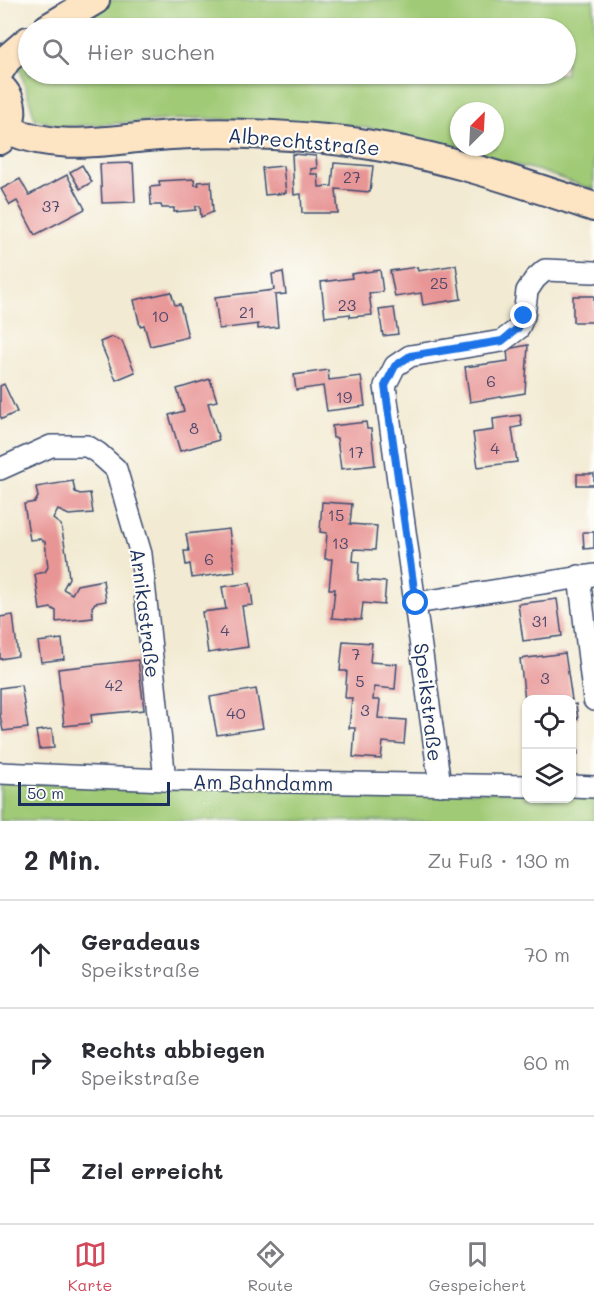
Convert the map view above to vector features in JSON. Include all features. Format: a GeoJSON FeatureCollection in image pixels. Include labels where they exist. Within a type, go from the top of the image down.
{"type":"FeatureCollection","features":[{"type":"Feature","properties":{"kind":"street"},"geometry":{"type":"LineString","coordinates":[[65,18],[95,0]]}},
{"type":"Feature","properties":{"kind":"street"},"geometry":{"type":"LineString","coordinates":[[0,70],[7,59],[18,50]]}},
{"type":"Feature","properties":{"kind":"street","name":"Albrechtstraße"},"geometry":{"type":"LineString","coordinates":[[0,87],[6,92],[12,116],[4,135],[59,143],[169,135],[246,133],[343,141],[388,149],[498,176],[594,207]]}},
{"type":"Feature","properties":{"kind":"street","name":"Speikstraße"},"geometry":{"type":"LineString","coordinates":[[440,785],[385,386],[395,366],[410,356],[502,341],[518,328],[524,316],[527,291],[545,270],[594,272]]}},
{"type":"Feature","properties":{"kind":"street","name":"Arnikastraße"},"geometry":{"type":"LineString","coordinates":[[0,469],[51,446],[87,446],[99,453],[116,469],[141,554],[165,780]]}},
{"type":"Feature","properties":{"kind":"street"},"geometry":{"type":"LineString","coordinates":[[416,603],[587,575],[594,700]]}},
{"type":"Feature","properties":{"kind":"street","name":"Am Bahndamm"},"geometry":{"type":"LineString","coordinates":[[0,773],[165,780],[522,786]]}},
{"type":"Feature","properties":{"kind":"street"},"geometry":{"type":"LineString","coordinates":[[576,786],[594,787]]}},
{"type":"Feature","properties":{"kind":"green space"},"geometry":{"type":"Polygon","coordinates":[[[110,0],[594,0],[594,190],[540,171],[480,156],[504,156],[504,102],[450,102],[450,148],[369,128],[200,118],[62,127],[35,119],[24,84],[576,84],[576,18],[81,18],[110,0]]]}},
{"type":"Feature","properties":{"kind":"green space"},"geometry":{"type":"Polygon","coordinates":[[[0,783],[522,792],[522,803],[576,803],[576,793],[594,793],[594,821],[0,821],[0,783]]]}},
{"type":"Feature","properties":{"kind":"building"},"geometry":{"type":"Polygon","coordinates":[[[292,154],[316,156],[317,168],[311,169],[311,174],[318,174],[319,187],[332,186],[334,163],[373,166],[370,192],[336,189],[338,213],[302,213],[301,194],[294,195],[292,154]]]}},
{"type":"Feature","properties":{"kind":"building"},"geometry":{"type":"Polygon","coordinates":[[[133,163],[135,202],[102,203],[100,164],[133,163]]]}},
{"type":"Feature","properties":{"kind":"building"},"geometry":{"type":"Polygon","coordinates":[[[82,165],[92,182],[80,189],[70,172],[82,165]]]}},
{"type":"Feature","properties":{"kind":"building"},"geometry":{"type":"Polygon","coordinates":[[[283,166],[286,193],[265,195],[262,168],[283,166]]]}},
{"type":"Feature","properties":{"kind":"building"},"geometry":{"type":"Polygon","coordinates":[[[67,175],[85,209],[35,235],[17,201],[10,205],[1,189],[20,179],[29,195],[67,175]]]}},
{"type":"Feature","properties":{"kind":"building"},"geometry":{"type":"Polygon","coordinates":[[[194,179],[195,185],[199,185],[198,182],[211,181],[213,212],[201,217],[200,206],[196,206],[196,210],[174,212],[174,208],[151,205],[150,187],[160,186],[159,181],[194,179]]]}},
{"type":"Feature","properties":{"kind":"building"},"geometry":{"type":"Polygon","coordinates":[[[456,265],[461,299],[423,305],[421,293],[395,297],[390,271],[417,267],[418,271],[456,265]]]}},
{"type":"Feature","properties":{"kind":"building"},"geometry":{"type":"Polygon","coordinates":[[[380,270],[383,292],[369,293],[372,315],[350,317],[350,314],[325,317],[321,282],[352,278],[351,274],[380,270]]]}},
{"type":"Feature","properties":{"kind":"building"},"geometry":{"type":"Polygon","coordinates":[[[283,272],[286,294],[275,295],[278,327],[258,329],[258,324],[219,329],[215,297],[274,290],[272,274],[283,272]]]}},
{"type":"Feature","properties":{"kind":"building"},"geometry":{"type":"Polygon","coordinates":[[[171,292],[175,305],[180,304],[188,337],[150,346],[144,325],[140,326],[134,300],[171,292]]]}},
{"type":"Feature","properties":{"kind":"building"},"geometry":{"type":"Polygon","coordinates":[[[573,296],[594,296],[594,322],[573,322],[573,296]]]}},
{"type":"Feature","properties":{"kind":"building"},"geometry":{"type":"Polygon","coordinates":[[[394,308],[398,334],[383,336],[379,310],[394,308]]]}},
{"type":"Feature","properties":{"kind":"building"},"geometry":{"type":"Polygon","coordinates":[[[112,337],[122,341],[135,372],[116,380],[100,342],[112,337]]]}},
{"type":"Feature","properties":{"kind":"building"},"geometry":{"type":"Polygon","coordinates":[[[528,345],[525,393],[470,402],[465,367],[508,361],[507,349],[528,345]]]}},
{"type":"Feature","properties":{"kind":"building"},"geometry":{"type":"Polygon","coordinates":[[[328,370],[329,380],[361,376],[365,406],[327,411],[323,386],[296,390],[294,375],[328,370]]]}},
{"type":"Feature","properties":{"kind":"building"},"geometry":{"type":"Polygon","coordinates":[[[210,379],[217,401],[208,403],[219,440],[180,451],[169,415],[184,411],[177,389],[210,379]]]}},
{"type":"Feature","properties":{"kind":"building"},"geometry":{"type":"Polygon","coordinates":[[[4,384],[17,412],[2,419],[0,416],[0,386],[4,384]]]}},
{"type":"Feature","properties":{"kind":"building"},"geometry":{"type":"Polygon","coordinates":[[[520,415],[522,426],[512,428],[517,462],[478,467],[473,433],[494,430],[493,419],[520,415]]]}},
{"type":"Feature","properties":{"kind":"building"},"geometry":{"type":"Polygon","coordinates":[[[366,422],[367,429],[371,429],[375,465],[341,469],[337,438],[333,438],[332,426],[366,422]]]}},
{"type":"Feature","properties":{"kind":"building"},"geometry":{"type":"Polygon","coordinates":[[[577,474],[594,474],[594,485],[577,485],[577,474]]]}},
{"type":"Feature","properties":{"kind":"building"},"geometry":{"type":"Polygon","coordinates":[[[73,481],[75,492],[90,493],[93,513],[69,515],[58,510],[53,519],[61,525],[66,552],[69,578],[63,589],[72,594],[77,585],[103,580],[106,601],[95,603],[92,607],[93,618],[56,622],[56,611],[51,608],[40,610],[35,574],[45,572],[48,567],[45,542],[40,539],[30,540],[24,504],[35,502],[38,497],[36,487],[73,481]]]}},
{"type":"Feature","properties":{"kind":"building"},"geometry":{"type":"Polygon","coordinates":[[[322,502],[352,504],[350,524],[377,526],[375,550],[354,549],[353,561],[359,562],[358,580],[386,582],[384,605],[363,603],[361,620],[332,618],[335,589],[329,589],[332,559],[325,559],[327,533],[320,532],[322,502]]]}},
{"type":"Feature","properties":{"kind":"building"},"geometry":{"type":"Polygon","coordinates":[[[229,529],[235,572],[192,578],[190,564],[186,565],[184,551],[189,551],[186,534],[229,529]]]}},
{"type":"Feature","properties":{"kind":"building"},"geometry":{"type":"Polygon","coordinates":[[[583,532],[594,532],[594,548],[584,549],[583,532]]]}},
{"type":"Feature","properties":{"kind":"building"},"geometry":{"type":"Polygon","coordinates":[[[250,583],[253,605],[242,606],[248,647],[208,653],[202,612],[226,609],[222,587],[250,583]]]}},
{"type":"Feature","properties":{"kind":"building"},"geometry":{"type":"Polygon","coordinates":[[[557,599],[562,636],[523,641],[518,604],[557,599]]]}},
{"type":"Feature","properties":{"kind":"building"},"geometry":{"type":"Polygon","coordinates":[[[13,615],[18,656],[0,659],[0,617],[13,615]]]}},
{"type":"Feature","properties":{"kind":"building"},"geometry":{"type":"Polygon","coordinates":[[[62,639],[64,659],[41,662],[38,642],[62,639]]]}},
{"type":"Feature","properties":{"kind":"building"},"geometry":{"type":"Polygon","coordinates":[[[343,641],[372,643],[370,662],[397,664],[395,689],[374,687],[373,700],[380,700],[378,718],[406,720],[404,744],[383,742],[381,759],[353,757],[355,728],[349,728],[352,698],[345,698],[347,671],[340,671],[343,641]]]}},
{"type":"Feature","properties":{"kind":"building"},"geometry":{"type":"Polygon","coordinates":[[[565,653],[571,695],[524,695],[520,659],[565,653]]]}},
{"type":"Feature","properties":{"kind":"building"},"geometry":{"type":"Polygon","coordinates":[[[138,660],[144,710],[91,715],[92,723],[64,726],[58,669],[138,660]]]}},
{"type":"Feature","properties":{"kind":"building"},"geometry":{"type":"Polygon","coordinates":[[[21,685],[28,728],[3,731],[0,715],[0,688],[21,685]]]}},
{"type":"Feature","properties":{"kind":"building"},"geometry":{"type":"Polygon","coordinates":[[[256,689],[263,728],[217,735],[210,697],[256,689]]]}},
{"type":"Feature","properties":{"kind":"building"},"geometry":{"type":"Polygon","coordinates":[[[52,729],[54,748],[39,749],[36,731],[52,729]]]}},
{"type":"Feature","properties":{"kind":"route"},"geometry":{"type":"LineString","coordinates":[[416,603],[385,386],[395,366],[410,356],[502,341],[518,328],[524,316]]}}]}
